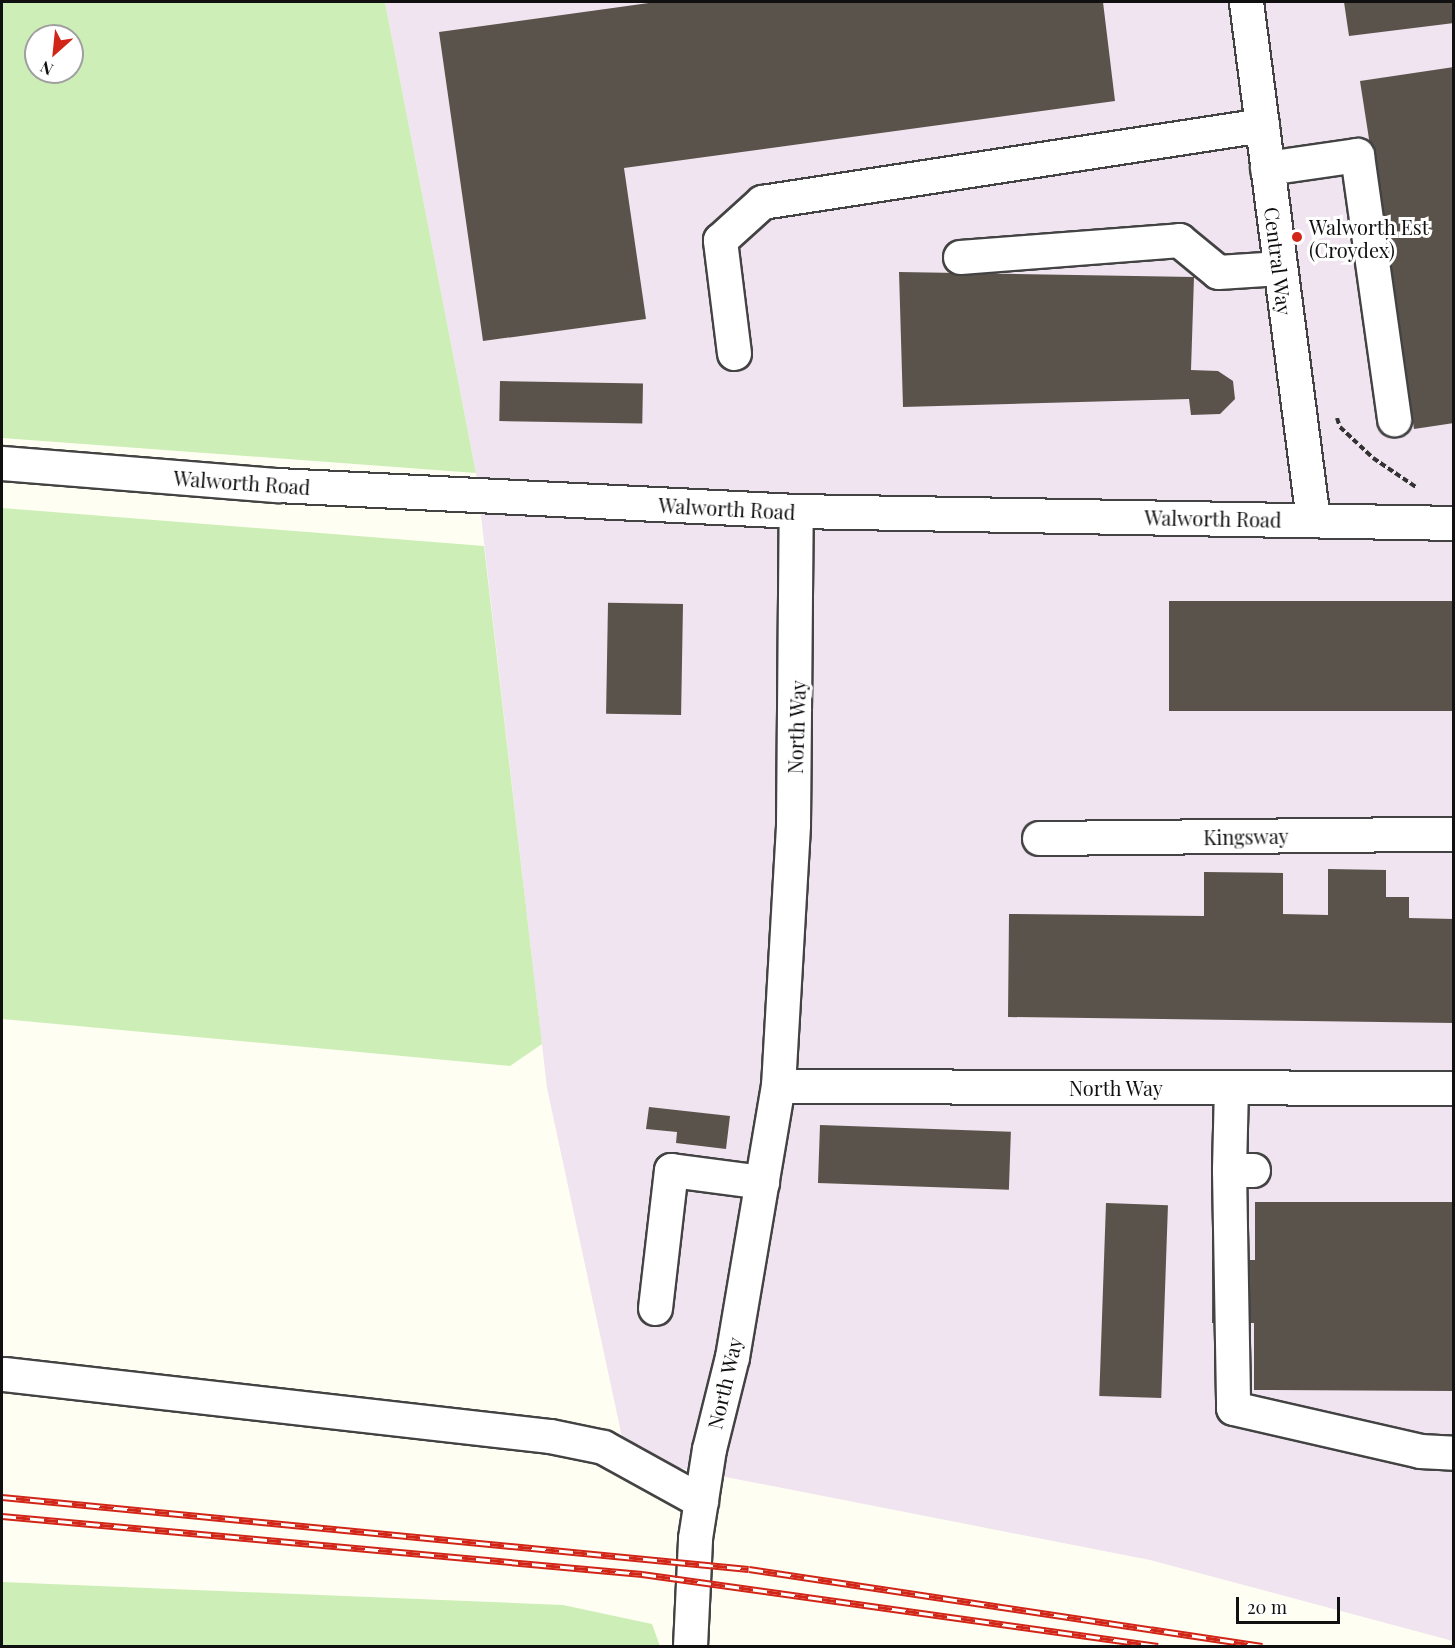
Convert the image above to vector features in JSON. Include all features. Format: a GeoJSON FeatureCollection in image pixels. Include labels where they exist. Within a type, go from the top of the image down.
{"type":"FeatureCollection","features":[{"type":"Feature","properties":{"kind":"street","name":"Central Way"},"geometry":{"type":"LineString","coordinates":[[1246,2],[1313,520]]}},
{"type":"Feature","properties":{"kind":"street"},"geometry":{"type":"LineString","coordinates":[[734,353],[720,240],[762,202],[1262,125]]}},
{"type":"Feature","properties":{"kind":"street"},"geometry":{"type":"LineString","coordinates":[[1267,168],[1357,155],[1394,419]]}},
{"type":"Feature","properties":{"kind":"street"},"geometry":{"type":"LineString","coordinates":[[960,256],[1179,240],[1218,272],[1280,268]]}},
{"type":"Feature","properties":{"kind":"street","name":"Walworth Road"},"geometry":{"type":"LineString","coordinates":[[2,463],[278,485],[796,511],[1454,523]]}},
{"type":"Feature","properties":{"kind":"street","name":"North Way"},"geometry":{"type":"LineString","coordinates":[[690,1647],[695,1538],[778,1086],[793,824],[796,511]]}},
{"type":"Feature","properties":{"kind":"street","name":"Kingsway"},"geometry":{"type":"LineString","coordinates":[[1039,838],[1454,834]]}},
{"type":"Feature","properties":{"kind":"street","name":"North Way"},"geometry":{"type":"LineString","coordinates":[[778,1086],[1454,1088]]}},
{"type":"Feature","properties":{"kind":"street"},"geometry":{"type":"LineString","coordinates":[[1232,1087],[1241,1170],[1233,1408],[1420,1451],[1454,1452]]}},
{"type":"Feature","properties":{"kind":"street"},"geometry":{"type":"LineString","coordinates":[[655,1308],[671,1170],[762,1182]]}},
{"type":"Feature","properties":{"kind":"street"},"geometry":{"type":"LineString","coordinates":[[4,1374],[550,1436],[603,1447],[701,1501]]}},
{"type":"Feature","properties":{"kind":"path"},"geometry":{"type":"LineString","coordinates":[[1336,416],[1340,427],[1373,458],[1417,487],[1426,487]]}},
{"type":"Feature","properties":{"kind":"shaded area"},"geometry":{"type":"Polygon","coordinates":[[[385,2],[1453,2],[1453,1641],[1150,1560],[665,1465],[622,1437],[547,1088],[476,473],[385,2]]]}},
{"type":"Feature","properties":{"kind":"green space"},"geometry":{"type":"Polygon","coordinates":[[[2,2],[385,2],[476,473],[2,438],[2,2]]]}},
{"type":"Feature","properties":{"kind":"green space"},"geometry":{"type":"Polygon","coordinates":[[[2,508],[484,546],[542,1044],[510,1066],[2,1019],[2,508]]]}},
{"type":"Feature","properties":{"kind":"green space"},"geometry":{"type":"Polygon","coordinates":[[[2,1582],[563,1605],[652,1624],[660,1646],[2,1646],[2,1582]]]}},
{"type":"Feature","properties":{"kind":"building"},"geometry":{"type":"Polygon","coordinates":[[[656,2],[1103,2],[1115,101],[624,168],[646,319],[483,341],[439,32],[656,2]]]}},
{"type":"Feature","properties":{"kind":"building"},"geometry":{"type":"Polygon","coordinates":[[[1344,2],[1454,2],[1454,23],[1349,36],[1344,2]]]}},
{"type":"Feature","properties":{"kind":"building"},"geometry":{"type":"Polygon","coordinates":[[[1454,67],[1454,423],[1414,429],[1360,81],[1454,67]]]}},
{"type":"Feature","properties":{"kind":"building"},"geometry":{"type":"Polygon","coordinates":[[[899,272],[1194,277],[1191,370],[1218,371],[1233,381],[1235,399],[1220,414],[1191,415],[1189,399],[903,407],[899,272]]]}},
{"type":"Feature","properties":{"kind":"building"},"geometry":{"type":"Polygon","coordinates":[[[500,381],[643,383],[642,423],[499,421],[500,381]]]}},
{"type":"Feature","properties":{"kind":"building"},"geometry":{"type":"Polygon","coordinates":[[[1169,601],[1454,601],[1454,711],[1169,711],[1169,601]]]}},
{"type":"Feature","properties":{"kind":"building"},"geometry":{"type":"Polygon","coordinates":[[[608,603],[683,604],[681,715],[606,714],[608,603]]]}},
{"type":"Feature","properties":{"kind":"building"},"geometry":{"type":"Polygon","coordinates":[[[1328,869],[1386,870],[1386,897],[1409,897],[1409,918],[1454,919],[1454,1023],[1008,1017],[1009,914],[1204,916],[1204,872],[1283,873],[1283,914],[1328,915],[1328,869]]]}},
{"type":"Feature","properties":{"kind":"building"},"geometry":{"type":"Polygon","coordinates":[[[649,1107],[730,1116],[726,1149],[676,1143],[677,1132],[646,1129],[649,1107]]]}},
{"type":"Feature","properties":{"kind":"building"},"geometry":{"type":"Polygon","coordinates":[[[820,1125],[1011,1132],[1009,1190],[818,1183],[820,1125]]]}},
{"type":"Feature","properties":{"kind":"building"},"geometry":{"type":"Polygon","coordinates":[[[1255,1202],[1454,1202],[1454,1391],[1254,1390],[1254,1323],[1212,1323],[1212,1260],[1255,1260],[1255,1202]]]}},
{"type":"Feature","properties":{"kind":"building"},"geometry":{"type":"Polygon","coordinates":[[[1106,1203],[1168,1205],[1161,1398],[1099,1396],[1106,1203]]]}},
{"type":"Feature","properties":{"kind":"railway"},"geometry":{"type":"LineString","coordinates":[[2,1497],[749,1569],[1262,1646]]}},
{"type":"Feature","properties":{"kind":"railway"},"geometry":{"type":"LineString","coordinates":[[2,1516],[642,1574],[1158,1646]]}},
{"type":"Feature","properties":{"kind":"place","name":"Walworth Est (Croydex)"},"geometry":{"type":"Point","coordinates":[1297,237]}}]}
